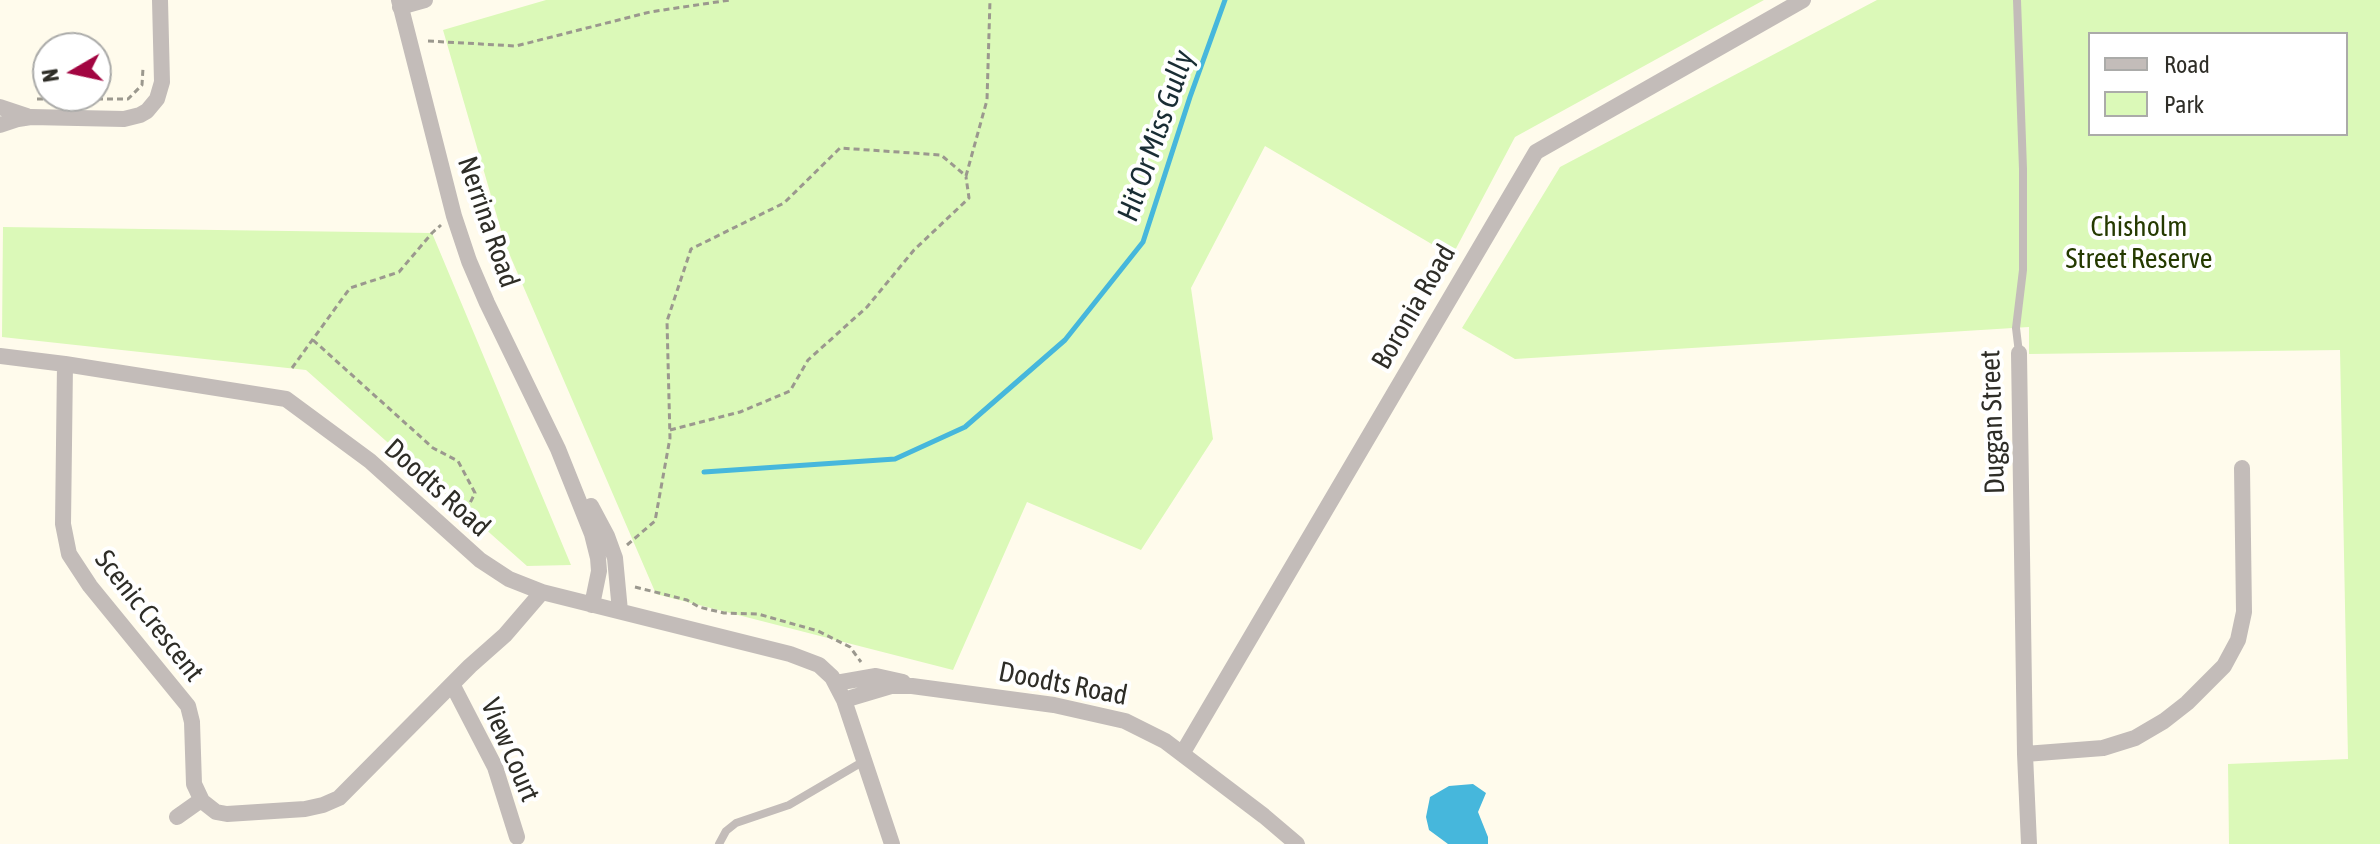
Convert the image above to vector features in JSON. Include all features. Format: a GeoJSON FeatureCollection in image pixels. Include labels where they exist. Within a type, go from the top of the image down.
{"type":"FeatureCollection","features":[{"type":"Feature","properties":{"kind":"street"},"geometry":{"type":"LineString","coordinates":[[0,125],[37,117],[124,119],[140,115],[152,107],[159,96],[162,82],[160,0]]}},
{"type":"Feature","properties":{"kind":"street"},"geometry":{"type":"LineString","coordinates":[[400,3],[425,0]]}},
{"type":"Feature","properties":{"kind":"street","name":"Boronia Road"},"geometry":{"type":"LineString","coordinates":[[1182,754],[1536,152],[1803,0]]}},
{"type":"Feature","properties":{"kind":"street","name":"Nerrina Road"},"geometry":{"type":"LineString","coordinates":[[400,3],[454,216],[469,261],[558,449],[597,550],[599,571],[592,605]]}},
{"type":"Feature","properties":{"kind":"street"},"geometry":{"type":"LineString","coordinates":[[0,107],[37,117]]}},
{"type":"Feature","properties":{"kind":"street","name":"Duggan Street"},"geometry":{"type":"LineString","coordinates":[[2019,353],[2029,844]]}},
{"type":"Feature","properties":{"kind":"street","name":"Doodts Road"},"geometry":{"type":"LineString","coordinates":[[0,356],[286,399],[370,461],[487,566],[509,579],[542,592],[804,658],[819,665],[836,683],[844,700],[896,686],[924,687],[1090,711],[1139,726],[1182,754],[1297,844]]}},
{"type":"Feature","properties":{"kind":"street","name":"Scenic Crescent"},"geometry":{"type":"LineString","coordinates":[[65,364],[63,524],[69,554],[77,579],[188,706],[192,722],[193,779],[201,800]]}},
{"type":"Feature","properties":{"kind":"street","name":"Nerrina Road"},"geometry":{"type":"LineString","coordinates":[[558,449],[604,529],[614,554],[620,611]]}},
{"type":"Feature","properties":{"kind":"street"},"geometry":{"type":"LineString","coordinates":[[2025,754],[2111,747],[2135,738],[2187,703],[2224,666],[2238,640],[2244,612],[2242,468]]}},
{"type":"Feature","properties":{"kind":"street"},"geometry":{"type":"LineString","coordinates":[[177,817],[201,800],[216,812],[227,814],[311,808],[344,795],[452,684],[505,635],[542,592]]}},
{"type":"Feature","properties":{"kind":"street","name":"Doodts Road"},"geometry":{"type":"LineString","coordinates":[[836,683],[888,677],[924,687]]}},
{"type":"Feature","properties":{"kind":"street","name":"View Court"},"geometry":{"type":"LineString","coordinates":[[452,684],[495,767],[517,837]]}},
{"type":"Feature","properties":{"kind":"street"},"geometry":{"type":"LineString","coordinates":[[844,700],[892,844]]}},
{"type":"Feature","properties":{"kind":"lane","name":"Duggan Street"},"geometry":{"type":"LineString","coordinates":[[2017,0],[2023,169],[2023,270],[2015,331],[2019,353]]}},
{"type":"Feature","properties":{"kind":"lane"},"geometry":{"type":"LineString","coordinates":[[719,844],[726,831],[736,823],[789,805],[865,760]]}},
{"type":"Feature","properties":{"kind":"path"},"geometry":{"type":"LineString","coordinates":[[408,40],[516,46],[650,12],[730,0]]}},
{"type":"Feature","properties":{"kind":"path"},"geometry":{"type":"LineString","coordinates":[[670,430],[740,412],[790,391],[808,360],[867,307],[914,250],[969,198],[966,176],[987,100],[990,0]]}},
{"type":"Feature","properties":{"kind":"path"},"geometry":{"type":"LineString","coordinates":[[112,99],[128,99]]}},
{"type":"Feature","properties":{"kind":"path"},"geometry":{"type":"LineString","coordinates":[[614,554],[655,521],[670,430],[667,321],[691,249],[784,203],[840,148],[941,155],[966,176]]}},
{"type":"Feature","properties":{"kind":"path"},"geometry":{"type":"LineString","coordinates":[[292,368],[350,288],[399,272],[432,233],[454,216]]}},
{"type":"Feature","properties":{"kind":"path"},"geometry":{"type":"LineString","coordinates":[[313,340],[433,448],[458,461],[475,493],[466,511]]}},
{"type":"Feature","properties":{"kind":"path"},"geometry":{"type":"LineString","coordinates":[[619,583],[687,600],[699,607],[724,613],[758,614],[818,631],[850,647],[869,677]]}},
{"type":"Feature","properties":{"kind":"green space"},"geometry":{"type":"Polygon","coordinates":[[[546,0],[1764,0],[1515,137],[1452,256],[1265,146],[1191,288],[1213,439],[1141,550],[1027,502],[953,670],[656,594],[505,244],[443,30],[546,0]]]}},
{"type":"Feature","properties":{"kind":"green space","name":"Chisholm Street Reserve"},"geometry":{"type":"Polygon","coordinates":[[[1877,0],[2380,0],[2380,844],[2229,844],[2228,764],[2348,759],[2340,350],[2029,354],[2029,327],[1515,359],[1462,328],[1560,167],[1877,0]]]}},
{"type":"Feature","properties":{"kind":"green space"},"geometry":{"type":"Polygon","coordinates":[[[3,227],[432,233],[571,565],[527,566],[306,370],[2,337],[3,227]]]}},
{"type":"Feature","properties":{"kind":"water"},"geometry":{"type":"Polygon","coordinates":[[[1473,784],[1486,793],[1478,812],[1488,844],[1448,844],[1429,830],[1426,817],[1430,797],[1449,786],[1473,784]]]}},
{"type":"Feature","properties":{"kind":"waterway","name":"Hit Or Miss Gully"},"geometry":{"type":"LineString","coordinates":[[704,472],[895,459],[965,427],[1065,340],[1143,242],[1225,0]]}}]}
